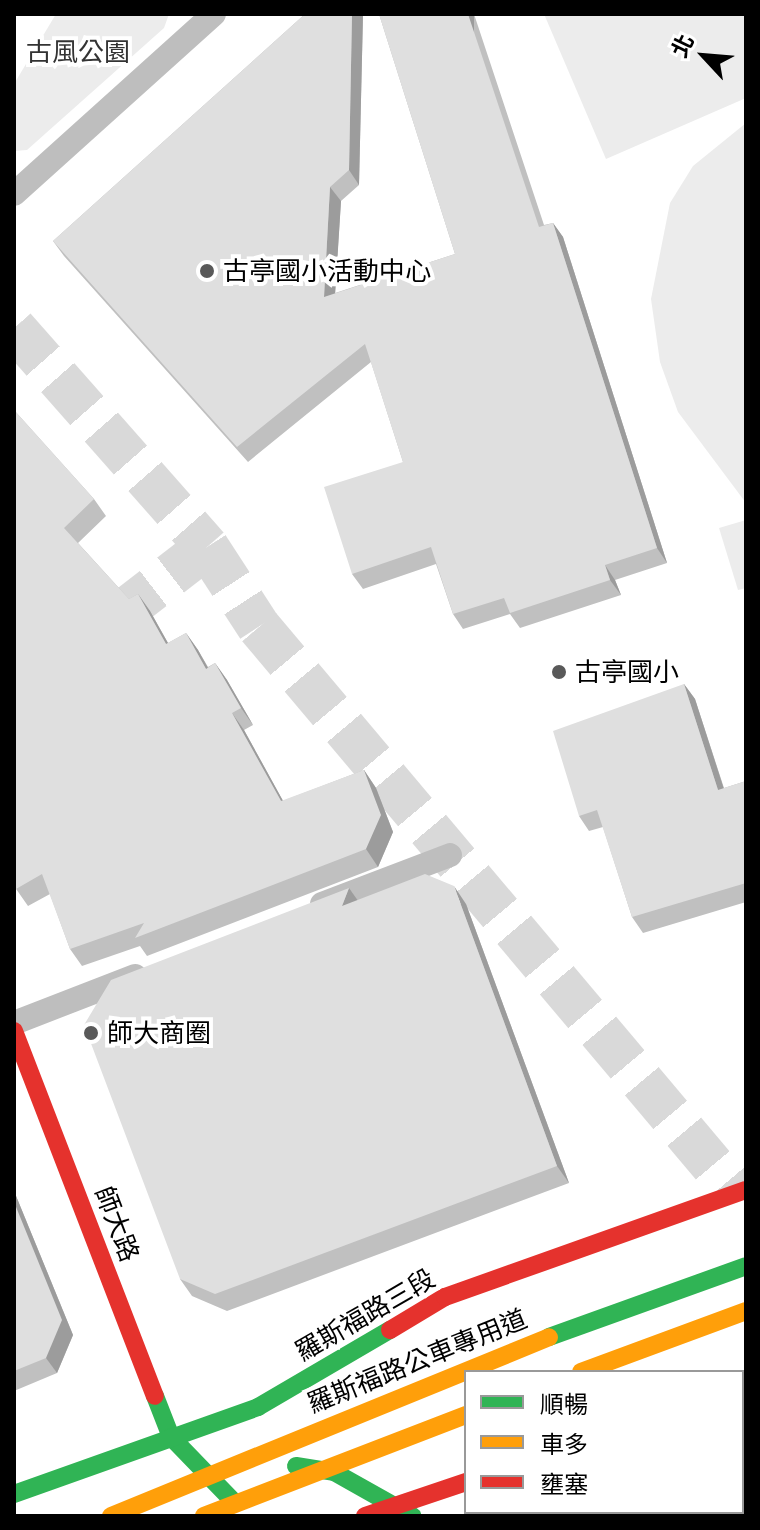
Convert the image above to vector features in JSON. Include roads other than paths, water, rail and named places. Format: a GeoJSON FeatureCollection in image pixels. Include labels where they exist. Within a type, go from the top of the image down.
{"type":"FeatureCollection","features":[{"type":"Feature","properties":{"kind":"main road","name":"師大路"},"geometry":{"type":"LineString","coordinates":[[14,1031],[171,1437],[242,1510]]}},
{"type":"Feature","properties":{"kind":"main road","name":"羅斯福路三段"},"geometry":{"type":"LineString","coordinates":[[14,1494],[258,1407],[445,1297],[746,1190]]}},
{"type":"Feature","properties":{"kind":"main road","name":"羅斯福路公車專用道"},"geometry":{"type":"LineString","coordinates":[[111,1516],[207,1473],[470,1365],[746,1266]]}},
{"type":"Feature","properties":{"kind":"main road"},"geometry":{"type":"LineString","coordinates":[[586,1370],[746,1311]]}},
{"type":"Feature","properties":{"kind":"main road"},"geometry":{"type":"LineString","coordinates":[[204,1516],[242,1510],[326,1470],[464,1416]]}},
{"type":"Feature","properties":{"kind":"main road"},"geometry":{"type":"LineString","coordinates":[[171,1437],[237,1462],[326,1470],[407,1510]]}},
{"type":"Feature","properties":{"kind":"main road"},"geometry":{"type":"LineString","coordinates":[[365,1516],[407,1510],[464,1483]]}},
{"type":"Feature","properties":{"kind":"lane"},"geometry":{"type":"LineString","coordinates":[[14,194],[214,14]]}},
{"type":"Feature","properties":{"kind":"lane"},"geometry":{"type":"LineString","coordinates":[[301,912],[450,855]]}},
{"type":"Feature","properties":{"kind":"lane"},"geometry":{"type":"LineString","coordinates":[[14,1023],[167,964]]}},
{"type":"Feature","properties":{"kind":"tunnel"},"geometry":{"type":"LineString","coordinates":[[14,328],[207,547],[259,627],[736,1193]]}},
{"type":"Feature","properties":{"kind":"tunnel"},"geometry":{"type":"LineString","coordinates":[[14,696],[207,547]]}},
{"type":"Feature","properties":{"kind":"place","name":"古亭國小活動中心"},"geometry":{"type":"Point","coordinates":[207,271]}},
{"type":"Feature","properties":{"kind":"place","name":"古亭國小"},"geometry":{"type":"Point","coordinates":[559,672]}},
{"type":"Feature","properties":{"kind":"place","name":"師大商圈"},"geometry":{"type":"Point","coordinates":[91,1033]}},
{"type":"Feature","properties":{"kind":"park label","name":"古風公園"},"geometry":{"type":"Point","coordinates":[78,52]}}]}
